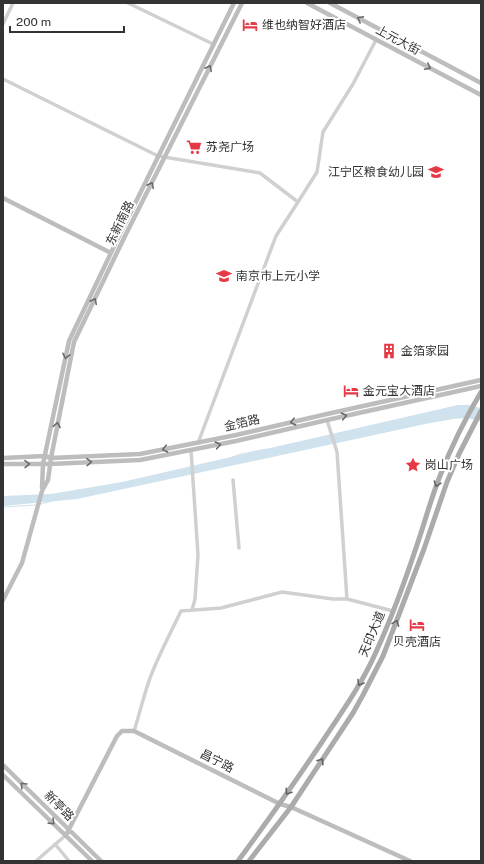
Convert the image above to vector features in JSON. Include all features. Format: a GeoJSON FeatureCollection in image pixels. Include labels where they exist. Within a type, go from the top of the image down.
{"type":"FeatureCollection","features":[{"type":"Feature","properties":{"kind":"main road","name":"东新南路"},"geometry":{"type":"LineString","coordinates":[[42,490],[43,464],[69,341],[234,3]]}},
{"type":"Feature","properties":{"kind":"main road","name":"东新南路"},"geometry":{"type":"LineString","coordinates":[[42,490],[48,480],[74,342],[164,157],[242,3]]}},
{"type":"Feature","properties":{"kind":"main road","name":"上元大街"},"geometry":{"type":"LineString","coordinates":[[307,3],[481,95]]}},
{"type":"Feature","properties":{"kind":"main road","name":"上元大街"},"geometry":{"type":"LineString","coordinates":[[330,3],[481,84]]}},
{"type":"Feature","properties":{"kind":"main road"},"geometry":{"type":"LineString","coordinates":[[3,198],[111,253]]}},
{"type":"Feature","properties":{"kind":"main road","name":"金箔路"},"geometry":{"type":"LineString","coordinates":[[3,458],[45,456],[51,458],[140,454],[236,435],[481,380]]}},
{"type":"Feature","properties":{"kind":"main road","name":"金箔路"},"geometry":{"type":"LineString","coordinates":[[3,464],[50,464],[140,460],[236,441],[481,386]]}},
{"type":"Feature","properties":{"kind":"main road","name":"天印大道"},"geometry":{"type":"LineString","coordinates":[[238,861],[280,804],[356,690],[376,653],[393,611],[439,477],[464,422],[481,392]]}},
{"type":"Feature","properties":{"kind":"main road","name":"天印大道"},"geometry":{"type":"LineString","coordinates":[[249,861],[291,807],[353,713],[383,656],[424,549],[447,482],[459,454],[481,411]]}},
{"type":"Feature","properties":{"kind":"main road"},"geometry":{"type":"LineString","coordinates":[[3,600],[22,563],[42,490]]}},
{"type":"Feature","properties":{"kind":"main road"},"geometry":{"type":"LineString","coordinates":[[66,835],[117,736],[122,731],[134,731]]}},
{"type":"Feature","properties":{"kind":"main road","name":"昌宁路"},"geometry":{"type":"LineString","coordinates":[[134,731],[280,804],[291,807],[410,861]]}},
{"type":"Feature","properties":{"kind":"main road","name":"新亭路"},"geometry":{"type":"LineString","coordinates":[[3,765],[101,861]]}},
{"type":"Feature","properties":{"kind":"main road","name":"新亭路"},"geometry":{"type":"LineString","coordinates":[[3,775],[92,861]]}},
{"type":"Feature","properties":{"kind":"street"},"geometry":{"type":"LineString","coordinates":[[3,24],[13,3]]}},
{"type":"Feature","properties":{"kind":"street"},"geometry":{"type":"LineString","coordinates":[[128,3],[213,44]]}},
{"type":"Feature","properties":{"kind":"street"},"geometry":{"type":"LineString","coordinates":[[198,442],[276,236],[317,172],[323,132],[353,84],[376,40]]}},
{"type":"Feature","properties":{"kind":"street"},"geometry":{"type":"LineString","coordinates":[[3,79],[158,156],[260,174],[298,202]]}},
{"type":"Feature","properties":{"kind":"street"},"geometry":{"type":"LineString","coordinates":[[327,420],[337,452],[347,599]]}},
{"type":"Feature","properties":{"kind":"street"},"geometry":{"type":"LineString","coordinates":[[191,450],[198,556],[195,599],[192,610]]}},
{"type":"Feature","properties":{"kind":"street"},"geometry":{"type":"LineString","coordinates":[[233,480],[239,548]]}},
{"type":"Feature","properties":{"kind":"street"},"geometry":{"type":"LineString","coordinates":[[134,731],[154,668],[181,611],[221,608],[282,592],[333,599],[347,599],[393,611]]}},
{"type":"Feature","properties":{"kind":"street"},"geometry":{"type":"LineString","coordinates":[[36,861],[66,835]]}},
{"type":"Feature","properties":{"kind":"street"},"geometry":{"type":"LineString","coordinates":[[55,844],[69,861]]}},
{"type":"Feature","properties":{"kind":"water"},"geometry":{"type":"Polygon","coordinates":[[[458,405],[469,405],[481,408],[481,422],[469,418],[462,418],[430,423],[77,499],[3,506],[3,496],[51,494],[122,482],[458,405]]]}},
{"type":"Feature","properties":{"kind":"waterway"},"geometry":{"type":"LineString","coordinates":[[232,457],[266,449]]}},
{"type":"Feature","properties":{"kind":"waterway"},"geometry":{"type":"LineString","coordinates":[[41,504],[53,501]]}},
{"type":"Feature","properties":{"kind":"waterway"},"geometry":{"type":"LineString","coordinates":[[3,507],[36,505]]}},
{"type":"Feature","properties":{"kind":"place","name":"维也纳智好酒店"},"geometry":{"type":"Point","coordinates":[250,25]}},
{"type":"Feature","properties":{"kind":"place","name":"苏尧广场"},"geometry":{"type":"Point","coordinates":[194,147]}},
{"type":"Feature","properties":{"kind":"place","name":"江宁区粮食幼儿园"},"geometry":{"type":"Point","coordinates":[436,172]}},
{"type":"Feature","properties":{"kind":"place","name":"南京市上元小学"},"geometry":{"type":"Point","coordinates":[224,276]}},
{"type":"Feature","properties":{"kind":"place","name":"金箔家园"},"geometry":{"type":"Point","coordinates":[389,351]}},
{"type":"Feature","properties":{"kind":"place","name":"金元宝大酒店"},"geometry":{"type":"Point","coordinates":[351,391]}},
{"type":"Feature","properties":{"kind":"place","name":"岗山广场"},"geometry":{"type":"Point","coordinates":[413,465]}},
{"type":"Feature","properties":{"kind":"place","name":"贝壳酒店"},"geometry":{"type":"Point","coordinates":[417,625]}}]}
